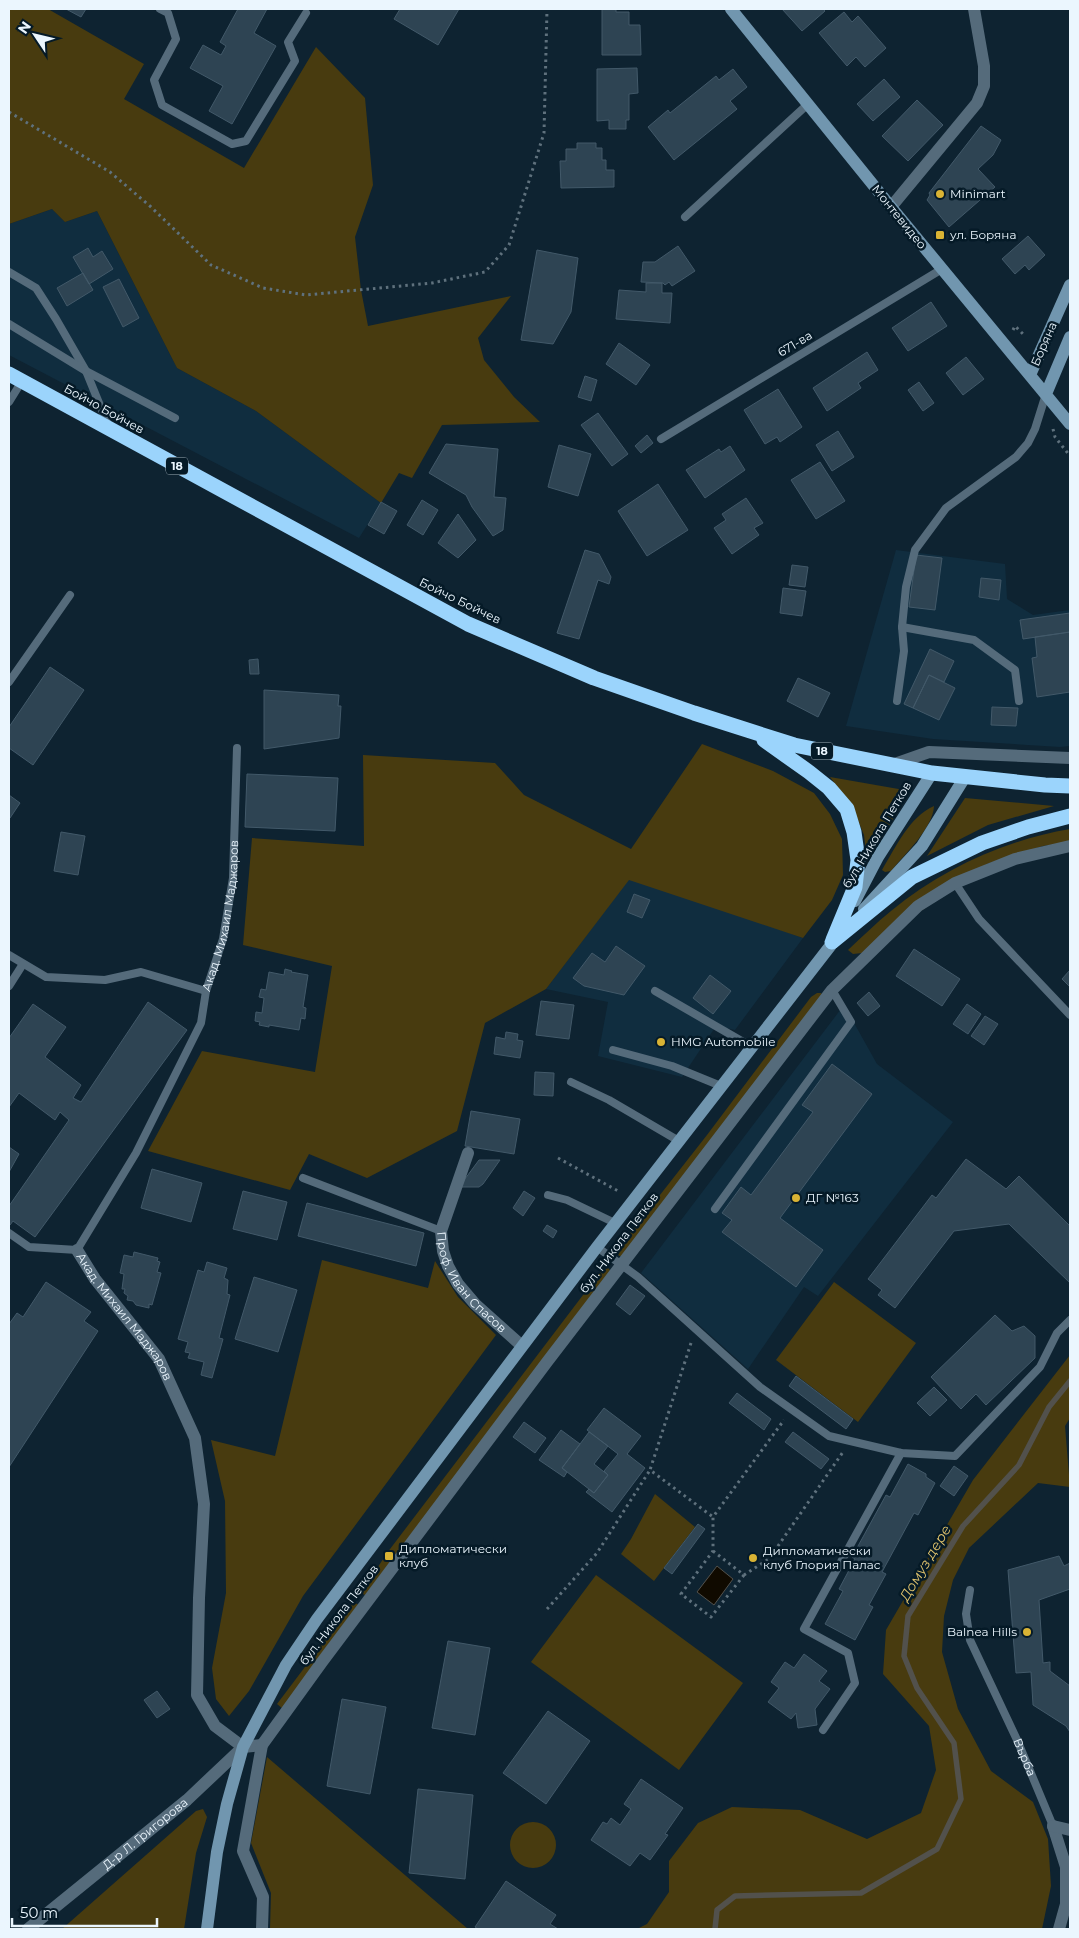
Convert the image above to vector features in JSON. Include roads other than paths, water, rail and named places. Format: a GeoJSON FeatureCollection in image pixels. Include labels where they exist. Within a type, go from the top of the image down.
{"type":"FeatureCollection","features":[{"type":"Feature","properties":{"kind":"highway","name":"Бойчо Бойчев"},"geometry":{"type":"LineString","coordinates":[[15,378],[468,624],[594,678],[753,732],[794,745],[932,773]]}},
{"type":"Feature","properties":{"kind":"highway"},"geometry":{"type":"LineString","coordinates":[[753,732],[829,788],[846,809],[854,832],[858,860],[855,887],[832,942]]}},
{"type":"Feature","properties":{"kind":"highway","name":"18"},"geometry":{"type":"LineString","coordinates":[[932,773],[1070,786]]}},
{"type":"Feature","properties":{"kind":"highway"},"geometry":{"type":"LineString","coordinates":[[832,942],[912,877],[982,843],[1028,827],[1070,816]]}},
{"type":"Feature","properties":{"kind":"street","name":"Монтевидео"},"geometry":{"type":"LineString","coordinates":[[730,9],[1070,424]]}},
{"type":"Feature","properties":{"kind":"street"},"geometry":{"type":"LineString","coordinates":[[891,207],[977,103],[984,86],[984,66],[974,9]]}},
{"type":"Feature","properties":{"kind":"street","name":"Боряна"},"geometry":{"type":"LineString","coordinates":[[1030,375],[1070,285]]}},
{"type":"Feature","properties":{"kind":"street","name":"Боряна"},"geometry":{"type":"LineString","coordinates":[[1046,394],[1070,337]]}},
{"type":"Feature","properties":{"kind":"street","name":"бул. Никола Петков"},"geometry":{"type":"LineString","coordinates":[[892,765],[929,752],[1070,758]]}},
{"type":"Feature","properties":{"kind":"street","name":"бул. Никола Петков"},"geometry":{"type":"LineString","coordinates":[[832,942],[878,857],[932,773]]}},
{"type":"Feature","properties":{"kind":"street","name":"бул. Никола Петков"},"geometry":{"type":"LineString","coordinates":[[207,1929],[217,1852],[227,1804],[243,1747],[286,1664],[317,1618],[596,1247],[832,942],[922,846],[965,777]]}},
{"type":"Feature","properties":{"kind":"street","name":"бул. Никола Петков"},"geometry":{"type":"LineString","coordinates":[[262,1745],[328,1654],[621,1265],[832,990],[918,906],[955,883],[1015,859],[1070,846]]}},
{"type":"Feature","properties":{"kind":"street","name":"Проф. Иван Спасов"},"geometry":{"type":"LineString","coordinates":[[468,1153],[441,1231],[443,1251],[448,1266],[458,1284],[475,1304],[522,1346]]}},
{"type":"Feature","properties":{"kind":"street","name":"Акад. Михаил Маджаров"},"geometry":{"type":"LineString","coordinates":[[77,1250],[95,1279],[160,1359],[195,1438],[204,1504],[199,1598],[197,1695],[215,1726],[243,1747]]}},
{"type":"Feature","properties":{"kind":"street"},"geometry":{"type":"LineString","coordinates":[[243,1747],[262,1745],[243,1851],[263,1898],[262,1929]]}},
{"type":"Feature","properties":{"kind":"street","name":"Д-р Л. Григорова"},"geometry":{"type":"LineString","coordinates":[[28,1929],[187,1800],[243,1747]]}},
{"type":"Feature","properties":{"kind":"street"},"geometry":{"type":"LineString","coordinates":[[1053,1826],[1070,1830]]}},
{"type":"Feature","properties":{"kind":"street","name":"Върба"},"geometry":{"type":"LineString","coordinates":[[1053,1826],[1066,1867],[1066,1904],[1059,1929]]}},
{"type":"Feature","properties":{"kind":"lane"},"geometry":{"type":"LineString","coordinates":[[160,9],[168,14],[176,39],[154,80],[162,105],[232,144],[246,141],[295,61],[288,42],[306,13]]}},
{"type":"Feature","properties":{"kind":"lane"},"geometry":{"type":"LineString","coordinates":[[685,216],[808,104]]}},
{"type":"Feature","properties":{"kind":"lane","name":"671-ва"},"geometry":{"type":"LineString","coordinates":[[661,439],[942,269]]}},
{"type":"Feature","properties":{"kind":"lane"},"geometry":{"type":"LineString","coordinates":[[9,272],[36,288],[56,318],[86,371],[110,429]]}},
{"type":"Feature","properties":{"kind":"lane"},"geometry":{"type":"LineString","coordinates":[[9,324],[86,371],[176,418]]}},
{"type":"Feature","properties":{"kind":"lane"},"geometry":{"type":"LineString","coordinates":[[9,402],[15,378]]}},
{"type":"Feature","properties":{"kind":"lane"},"geometry":{"type":"LineString","coordinates":[[897,700],[904,652],[902,627],[906,587],[915,550],[946,508],[1016,456],[1028,443],[1035,429],[1046,394]]}},
{"type":"Feature","properties":{"kind":"lane"},"geometry":{"type":"LineString","coordinates":[[9,682],[70,595]]}},
{"type":"Feature","properties":{"kind":"lane"},"geometry":{"type":"LineString","coordinates":[[902,627],[974,640],[1015,670],[1019,700]]}},
{"type":"Feature","properties":{"kind":"lane","name":"Акад. Михаил Маджаров"},"geometry":{"type":"LineString","coordinates":[[77,1250],[145,1136],[201,1023],[206,991],[223,938],[233,878],[237,748]]}},
{"type":"Feature","properties":{"kind":"lane"},"geometry":{"type":"LineString","coordinates":[[955,883],[979,919],[1070,1015]]}},
{"type":"Feature","properties":{"kind":"lane"},"geometry":{"type":"LineString","coordinates":[[9,955],[46,977],[105,980],[141,972],[206,991]]}},
{"type":"Feature","properties":{"kind":"lane"},"geometry":{"type":"LineString","coordinates":[[9,986],[22,964]]}},
{"type":"Feature","properties":{"kind":"lane"},"geometry":{"type":"LineString","coordinates":[[715,1209],[851,1022],[832,990]]}},
{"type":"Feature","properties":{"kind":"lane"},"geometry":{"type":"LineString","coordinates":[[655,991],[752,1047]]}},
{"type":"Feature","properties":{"kind":"lane"},"geometry":{"type":"LineString","coordinates":[[613,1050],[672,1066],[721,1086]]}},
{"type":"Feature","properties":{"kind":"lane"},"geometry":{"type":"LineString","coordinates":[[572,1082],[609,1100],[679,1141]]}},
{"type":"Feature","properties":{"kind":"lane"},"geometry":{"type":"LineString","coordinates":[[302,1178],[441,1231]]}},
{"type":"Feature","properties":{"kind":"lane"},"geometry":{"type":"LineString","coordinates":[[548,1195],[567,1200],[615,1223]]}},
{"type":"Feature","properties":{"kind":"lane"},"geometry":{"type":"LineString","coordinates":[[9,1233],[29,1247],[77,1250]]}},
{"type":"Feature","properties":{"kind":"lane"},"geometry":{"type":"LineString","coordinates":[[596,1247],[638,1277],[760,1387],[829,1436],[901,1453],[955,1456],[1040,1367],[1057,1333],[1070,1320]]}},
{"type":"Feature","properties":{"kind":"lane"},"geometry":{"type":"LineString","coordinates":[[823,1730],[855,1683],[848,1653],[804,1629],[901,1453]]}},
{"type":"Feature","properties":{"kind":"lane","name":"Върба"},"geometry":{"type":"LineString","coordinates":[[970,1590],[966,1614],[970,1640],[1018,1742],[1053,1826]]}},
{"type":"Feature","properties":{"kind":"waterway","name":"Домуз дере"},"geometry":{"type":"LineString","coordinates":[[715,1929],[717,1910],[735,1896],[861,1893],[937,1849],[961,1799],[954,1743],[917,1688],[904,1656],[908,1616],[963,1526],[1019,1465],[1049,1407],[1070,1381]]}},
{"type":"Feature","properties":{"kind":"place","name":"Minimart"},"geometry":{"type":"Point","coordinates":[940,194]}},
{"type":"Feature","properties":{"kind":"place","name":"ул. Боряна"},"geometry":{"type":"Point","coordinates":[940,235]}},
{"type":"Feature","properties":{"kind":"place","name":"HMG Automobile"},"geometry":{"type":"Point","coordinates":[661,1042]}},
{"type":"Feature","properties":{"kind":"place","name":"ДГ №163"},"geometry":{"type":"Point","coordinates":[796,1198]}},
{"type":"Feature","properties":{"kind":"place","name":"Дипломатически клуб"},"geometry":{"type":"Point","coordinates":[389,1556]}},
{"type":"Feature","properties":{"kind":"place","name":"Дипломатически клуб Глория Палас"},"geometry":{"type":"Point","coordinates":[753,1558]}},
{"type":"Feature","properties":{"kind":"place","name":"Balnea Hills"},"geometry":{"type":"Point","coordinates":[1027,1632]}}]}
